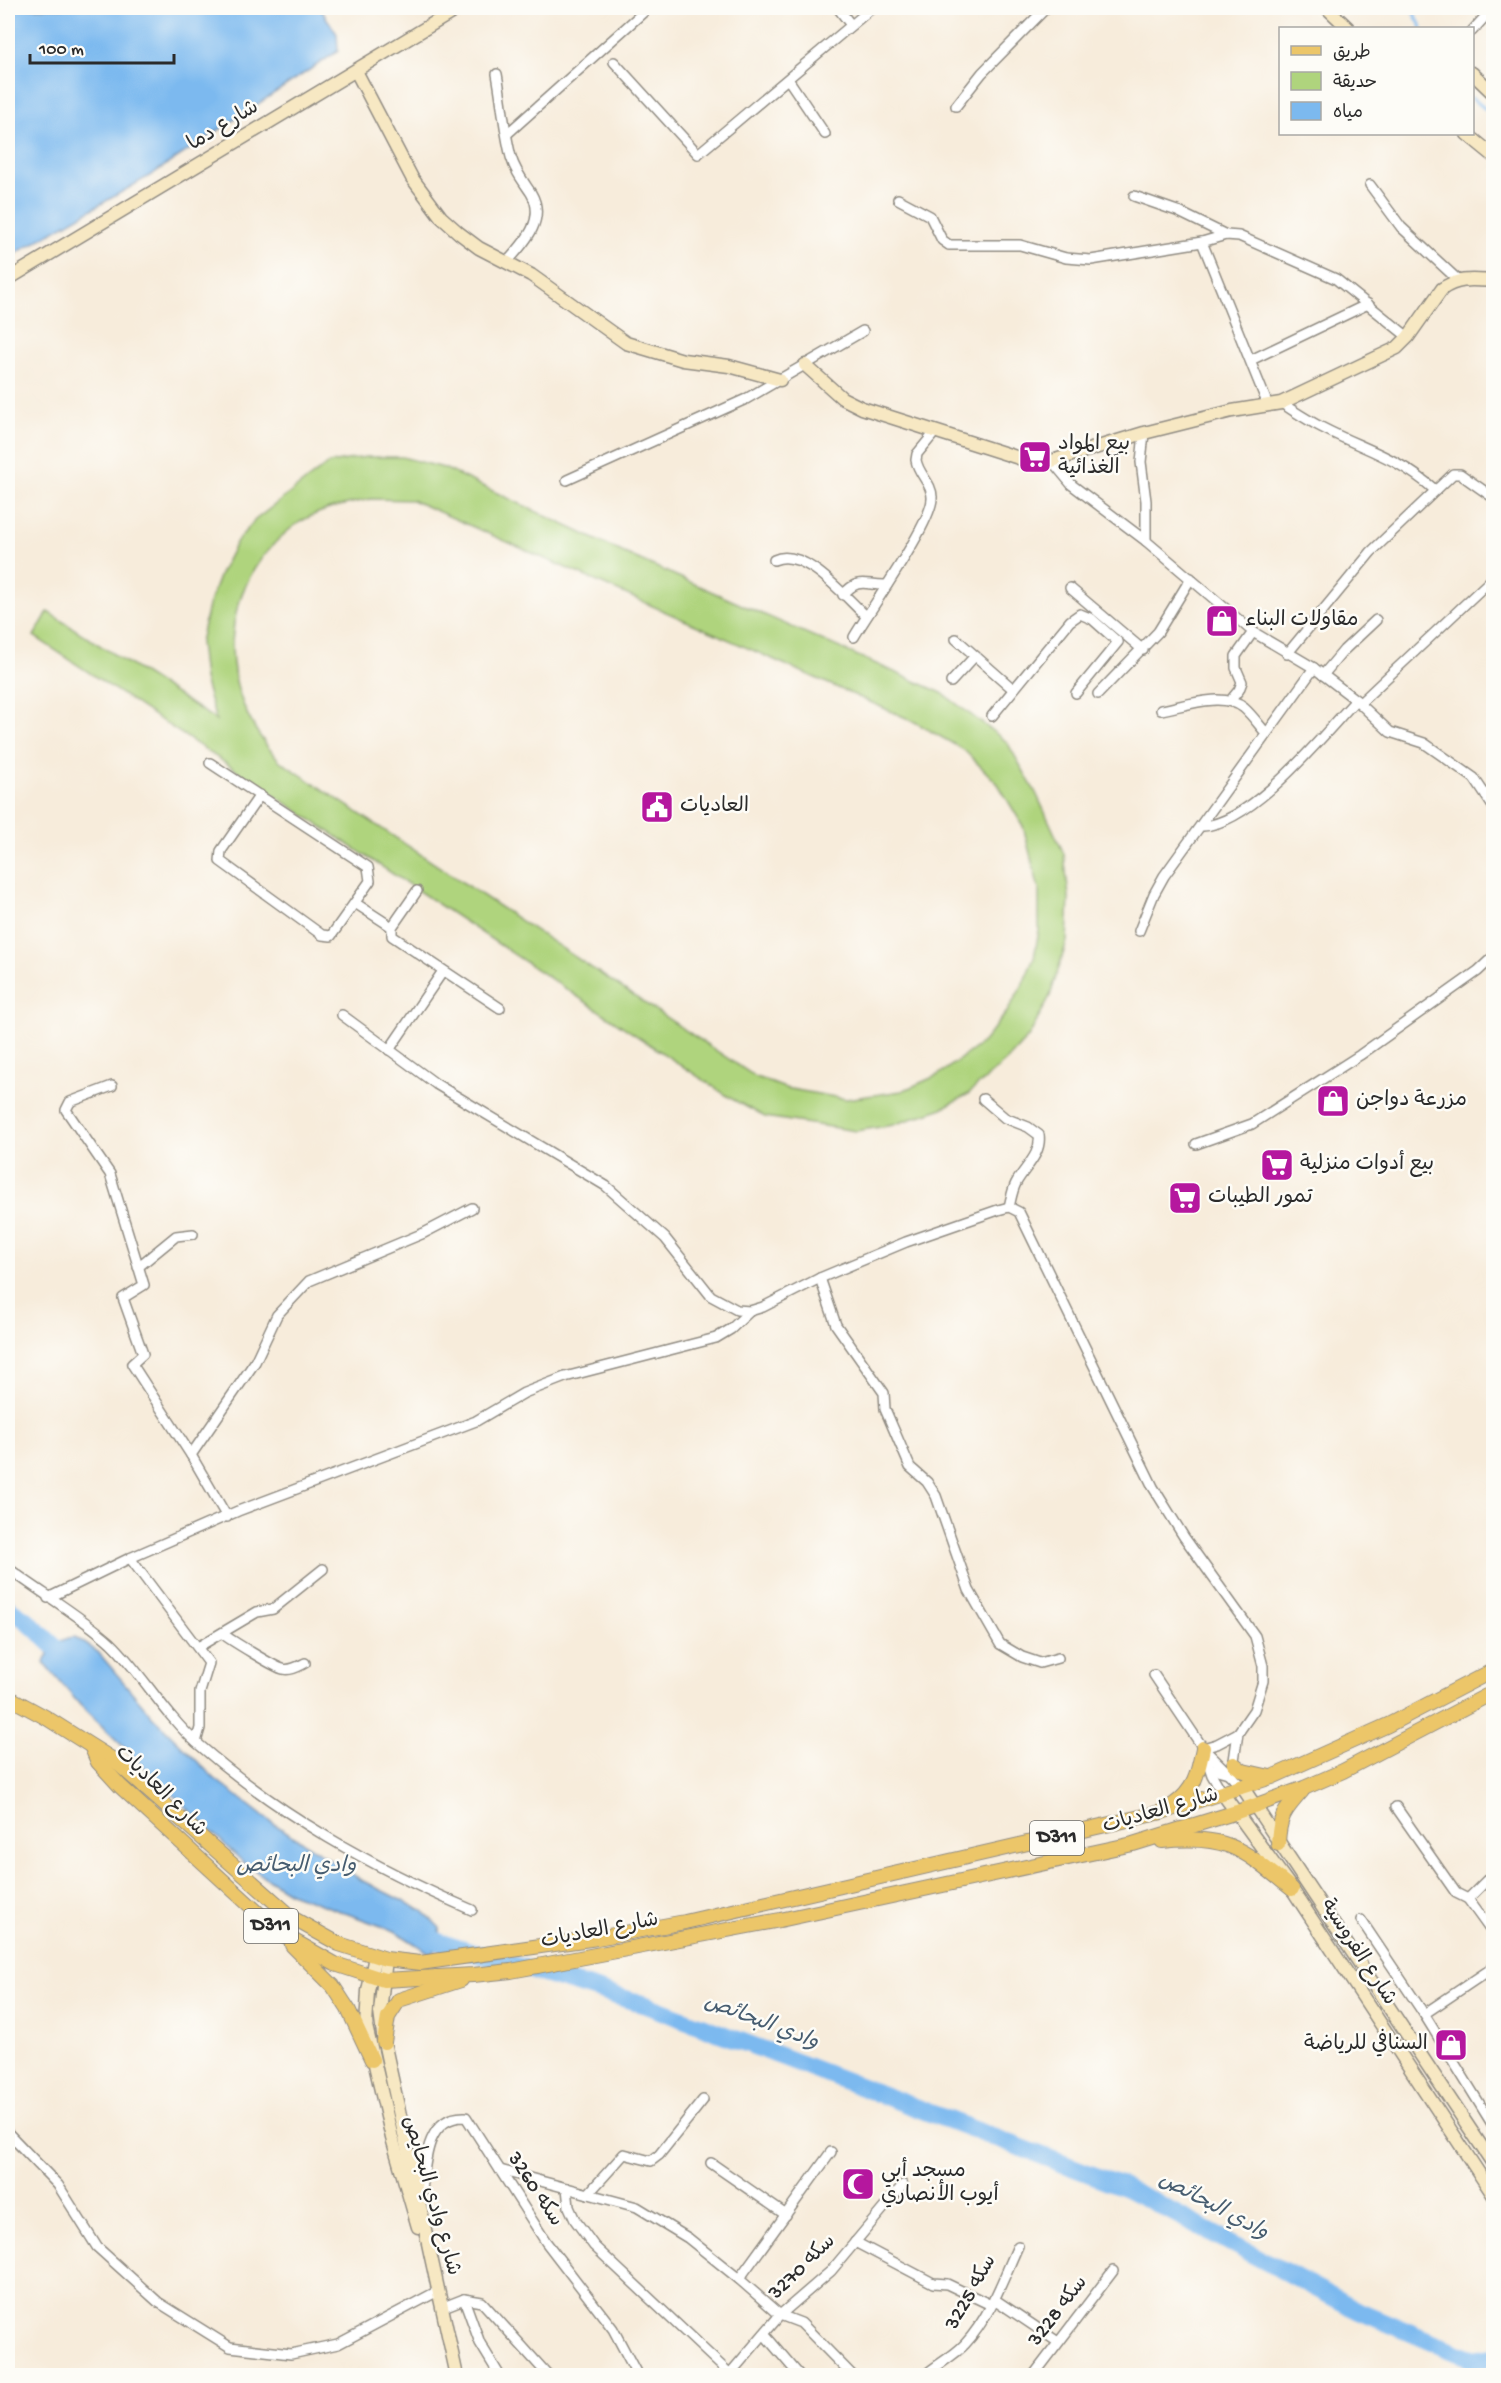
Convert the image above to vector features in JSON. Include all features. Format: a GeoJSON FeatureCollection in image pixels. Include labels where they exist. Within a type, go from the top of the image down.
{"type":"FeatureCollection","features":[{"type":"Feature","properties":{"kind":"main road","name":"شارع العاديات"},"geometry":{"type":"LineString","coordinates":[[92,1748],[114,1761],[294,1919],[339,1944],[381,1958],[420,1963],[597,1938],[696,1919],[1162,1812],[1272,1777],[1388,1725],[1494,1670]]}},
{"type":"Feature","properties":{"kind":"main road","name":"شارع العاديات"},"geometry":{"type":"LineString","coordinates":[[92,1748],[98,1762],[120,1786],[280,1933],[335,1964],[377,1979],[511,1971],[780,1920],[1132,1844],[1237,1812],[1304,1788],[1343,1771],[1494,1692]]}},
{"type":"Feature","properties":{"kind":"main road","name":"D311"},"geometry":{"type":"LineString","coordinates":[[8,1697],[45,1717],[92,1748]]}},
{"type":"Feature","properties":{"kind":"main road"},"geometry":{"type":"LineString","coordinates":[[1162,1812],[1185,1797],[1191,1789],[1203,1748]]}},
{"type":"Feature","properties":{"kind":"main road"},"geometry":{"type":"LineString","coordinates":[[1232,1769],[1272,1777]]}},
{"type":"Feature","properties":{"kind":"main road"},"geometry":{"type":"LineString","coordinates":[[1278,1844],[1279,1823],[1284,1810],[1304,1788]]}},
{"type":"Feature","properties":{"kind":"main road"},"geometry":{"type":"LineString","coordinates":[[1132,1844],[1201,1839],[1221,1841],[1250,1855],[1292,1889]]}},
{"type":"Feature","properties":{"kind":"main road"},"geometry":{"type":"LineString","coordinates":[[280,1933],[333,1986],[348,2009],[372,2060]]}},
{"type":"Feature","properties":{"kind":"main road"},"geometry":{"type":"LineString","coordinates":[[384,2042],[388,2017],[399,2000],[411,1994],[444,1987],[472,1975]]}},
{"type":"Feature","properties":{"kind":"street","name":"شارع دما"},"geometry":{"type":"LineString","coordinates":[[8,279],[459,8]]}},
{"type":"Feature","properties":{"kind":"street"},"geometry":{"type":"LineString","coordinates":[[507,134],[648,8]]}},
{"type":"Feature","properties":{"kind":"street"},"geometry":{"type":"LineString","coordinates":[[838,8],[851,25]]}},
{"type":"Feature","properties":{"kind":"street"},"geometry":{"type":"LineString","coordinates":[[614,62],[698,154],[872,8]]}},
{"type":"Feature","properties":{"kind":"street"},"geometry":{"type":"LineString","coordinates":[[956,106],[982,73],[1046,8]]}},
{"type":"Feature","properties":{"kind":"street"},"geometry":{"type":"LineString","coordinates":[[1327,8],[1347,27]]}},
{"type":"Feature","properties":{"kind":"street"},"geometry":{"type":"LineString","coordinates":[[1474,30],[1493,8]]}},
{"type":"Feature","properties":{"kind":"street"},"geometry":{"type":"LineString","coordinates":[[356,71],[412,178],[425,198],[459,233],[479,248],[531,275],[626,343],[683,360],[729,366],[780,380]]}},
{"type":"Feature","properties":{"kind":"street"},"geometry":{"type":"LineString","coordinates":[[497,74],[511,158],[520,178],[532,195],[536,214],[534,227],[507,262]]}},
{"type":"Feature","properties":{"kind":"street"},"geometry":{"type":"LineString","coordinates":[[1474,74],[1494,94]]}},
{"type":"Feature","properties":{"kind":"street"},"geometry":{"type":"LineString","coordinates":[[788,79],[825,134]]}},
{"type":"Feature","properties":{"kind":"street"},"geometry":{"type":"LineString","coordinates":[[1468,135],[1494,156]]}},
{"type":"Feature","properties":{"kind":"street"},"geometry":{"type":"LineString","coordinates":[[1370,185],[1401,227],[1458,280]]}},
{"type":"Feature","properties":{"kind":"street"},"geometry":{"type":"LineString","coordinates":[[1134,195],[1177,211],[1226,235]]}},
{"type":"Feature","properties":{"kind":"street"},"geometry":{"type":"LineString","coordinates":[[898,200],[930,216],[942,240],[949,245],[1020,245],[1066,258],[1091,260],[1202,242],[1226,235],[1239,236],[1324,273],[1368,304],[1408,337]]}},
{"type":"Feature","properties":{"kind":"street"},"geometry":{"type":"LineString","coordinates":[[1202,242],[1251,360],[1274,404],[1390,457],[1411,470],[1435,490]]}},
{"type":"Feature","properties":{"kind":"street"},"geometry":{"type":"LineString","coordinates":[[805,366],[852,404],[1019,458],[1052,461],[1144,433],[1232,411],[1274,404],[1397,348],[1408,337],[1442,289],[1458,280],[1494,281]]}},
{"type":"Feature","properties":{"kind":"street"},"geometry":{"type":"LineString","coordinates":[[1251,360],[1368,304]]}},
{"type":"Feature","properties":{"kind":"street"},"geometry":{"type":"LineString","coordinates":[[567,480],[746,399],[863,331]]}},
{"type":"Feature","properties":{"kind":"street"},"geometry":{"type":"LineString","coordinates":[[854,637],[887,585],[931,507],[931,490],[916,460],[936,431]]}},
{"type":"Feature","properties":{"kind":"street"},"geometry":{"type":"LineString","coordinates":[[1144,433],[1141,462],[1146,501],[1146,541]]}},
{"type":"Feature","properties":{"kind":"street"},"geometry":{"type":"LineString","coordinates":[[1052,461],[1072,485],[1146,541],[1253,632],[1314,668],[1358,701],[1390,732],[1424,743],[1468,773],[1480,784],[1494,808]]}},
{"type":"Feature","properties":{"kind":"street"},"geometry":{"type":"LineString","coordinates":[[1287,654],[1371,552],[1453,474],[1460,474],[1494,498]]}},
{"type":"Feature","properties":{"kind":"street"},"geometry":{"type":"LineString","coordinates":[[774,560],[784,557],[795,558],[817,572],[866,616]]}},
{"type":"Feature","properties":{"kind":"street"},"geometry":{"type":"LineString","coordinates":[[1203,826],[1222,823],[1268,790],[1358,701],[1494,577]]}},
{"type":"Feature","properties":{"kind":"street"},"geometry":{"type":"LineString","coordinates":[[1098,694],[1143,650],[1166,623],[1191,578]]}},
{"type":"Feature","properties":{"kind":"street"},"geometry":{"type":"LineString","coordinates":[[843,595],[855,584],[861,582],[887,585]]}},
{"type":"Feature","properties":{"kind":"street"},"geometry":{"type":"LineString","coordinates":[[1070,588],[1143,650]]}},
{"type":"Feature","properties":{"kind":"street"},"geometry":{"type":"LineString","coordinates":[[992,716],[1070,621],[1080,615],[1092,619],[1118,642],[1076,693]]}},
{"type":"Feature","properties":{"kind":"street"},"geometry":{"type":"LineString","coordinates":[[1323,675],[1344,650],[1376,621]]}},
{"type":"Feature","properties":{"kind":"street"},"geometry":{"type":"LineString","coordinates":[[1230,701],[1242,682],[1236,668],[1236,656],[1253,632]]}},
{"type":"Feature","properties":{"kind":"street"},"geometry":{"type":"LineString","coordinates":[[956,639],[1013,689]]}},
{"type":"Feature","properties":{"kind":"street"},"geometry":{"type":"LineString","coordinates":[[951,682],[975,656]]}},
{"type":"Feature","properties":{"kind":"street"},"geometry":{"type":"LineString","coordinates":[[1139,931],[1164,876],[1203,826],[1266,733],[1314,668]]}},
{"type":"Feature","properties":{"kind":"street"},"geometry":{"type":"LineString","coordinates":[[1161,710],[1211,701],[1230,701],[1244,708],[1266,733]]}},
{"type":"Feature","properties":{"kind":"street"},"geometry":{"type":"LineString","coordinates":[[210,763],[260,795],[368,867],[370,881],[333,934],[325,937],[220,861],[219,854],[260,795]]}},
{"type":"Feature","properties":{"kind":"street"},"geometry":{"type":"LineString","coordinates":[[417,891],[392,927],[392,936],[500,1008]]}},
{"type":"Feature","properties":{"kind":"street"},"geometry":{"type":"LineString","coordinates":[[356,903],[392,927]]}},
{"type":"Feature","properties":{"kind":"street"},"geometry":{"type":"LineString","coordinates":[[1196,1144],[1262,1118],[1360,1055],[1478,972],[1494,956]]}},
{"type":"Feature","properties":{"kind":"street"},"geometry":{"type":"LineString","coordinates":[[389,1050],[443,971]]}},
{"type":"Feature","properties":{"kind":"street"},"geometry":{"type":"LineString","coordinates":[[342,1015],[436,1084],[606,1186],[665,1238],[711,1296],[737,1310],[750,1311]]}},
{"type":"Feature","properties":{"kind":"street"},"geometry":{"type":"LineString","coordinates":[[112,1086],[70,1102],[66,1110],[110,1174],[144,1285],[123,1298],[143,1354],[132,1364],[191,1455],[227,1517]]}},
{"type":"Feature","properties":{"kind":"street"},"geometry":{"type":"LineString","coordinates":[[983,1099],[1005,1118],[1028,1127],[1039,1136],[1040,1142],[1035,1156],[1017,1182],[1009,1207]]}},
{"type":"Feature","properties":{"kind":"street"},"geometry":{"type":"LineString","coordinates":[[48,1598],[130,1558],[227,1517],[407,1445],[476,1421],[524,1393],[565,1377],[716,1338],[731,1329],[750,1311],[820,1278],[906,1242],[1009,1207]]}},
{"type":"Feature","properties":{"kind":"street"},"geometry":{"type":"LineString","coordinates":[[1009,1207],[1022,1217],[1153,1486],[1179,1529],[1255,1636],[1263,1666],[1260,1696],[1238,1733],[1232,1769]]}},
{"type":"Feature","properties":{"kind":"street"},"geometry":{"type":"LineString","coordinates":[[191,1455],[255,1362],[277,1315],[309,1281],[424,1233],[472,1208]]}},
{"type":"Feature","properties":{"kind":"street"},"geometry":{"type":"LineString","coordinates":[[138,1267],[177,1236],[193,1234]]}},
{"type":"Feature","properties":{"kind":"street"},"geometry":{"type":"LineString","coordinates":[[820,1278],[836,1325],[884,1393],[885,1409],[910,1467],[927,1482],[936,1496],[969,1590],[1000,1644],[1022,1657],[1040,1663],[1058,1658]]}},
{"type":"Feature","properties":{"kind":"street"},"geometry":{"type":"LineString","coordinates":[[130,1558],[209,1663],[200,1692],[200,1728],[196,1742]]}},
{"type":"Feature","properties":{"kind":"street"},"geometry":{"type":"LineString","coordinates":[[8,1568],[111,1643],[196,1742],[273,1803],[333,1842],[411,1884],[472,1910]]}},
{"type":"Feature","properties":{"kind":"street"},"geometry":{"type":"LineString","coordinates":[[198,1647],[257,1612],[273,1609],[323,1569]]}},
{"type":"Feature","properties":{"kind":"street"},"geometry":{"type":"LineString","coordinates":[[222,1634],[235,1645],[253,1651],[269,1664],[284,1670],[305,1663]]}},
{"type":"Feature","properties":{"kind":"street"},"geometry":{"type":"LineString","coordinates":[[1154,1675],[1203,1748],[1223,1794]]}},
{"type":"Feature","properties":{"kind":"street"},"geometry":{"type":"LineString","coordinates":[[1203,1748],[1217,1744],[1238,1733]]}},
{"type":"Feature","properties":{"kind":"street"},"geometry":{"type":"LineString","coordinates":[[1203,1748],[1232,1769],[1243,1788]]}},
{"type":"Feature","properties":{"kind":"street"},"geometry":{"type":"LineString","coordinates":[[1210,1768],[1232,1769]]}},
{"type":"Feature","properties":{"kind":"street","name":"شارع الفروسية"},"geometry":{"type":"LineString","coordinates":[[1243,1788],[1278,1844],[1494,2165]]}},
{"type":"Feature","properties":{"kind":"street","name":"شارع الفروسية"},"geometry":{"type":"LineString","coordinates":[[1223,1794],[1292,1889],[1494,2196]]}},
{"type":"Feature","properties":{"kind":"street"},"geometry":{"type":"LineString","coordinates":[[1396,1807],[1456,1893],[1468,1899],[1494,1935]]}},
{"type":"Feature","properties":{"kind":"street"},"geometry":{"type":"LineString","coordinates":[[1468,1899],[1494,1873]]}},
{"type":"Feature","properties":{"kind":"street"},"geometry":{"type":"LineString","coordinates":[[1361,1920],[1424,2014],[1494,2127]]}},
{"type":"Feature","properties":{"kind":"street","name":"شارع وادي البحايص"},"geometry":{"type":"LineString","coordinates":[[381,1958],[366,2026],[372,2060],[395,2149],[438,2291]]}},
{"type":"Feature","properties":{"kind":"street"},"geometry":{"type":"LineString","coordinates":[[1424,2014],[1494,1967]]}},
{"type":"Feature","properties":{"kind":"street","name":"شارع وادي البحايص"},"geometry":{"type":"LineString","coordinates":[[377,1979],[384,2042],[438,2291]]}},
{"type":"Feature","properties":{"kind":"street"},"geometry":{"type":"LineString","coordinates":[[588,2194],[624,2154],[651,2161],[659,2155],[703,2100]]}},
{"type":"Feature","properties":{"kind":"street","name":"سكه 3260"},"geometry":{"type":"LineString","coordinates":[[420,2207],[429,2147],[435,2129],[454,2117],[466,2117],[546,2242],[613,2329],[638,2376]]}},
{"type":"Feature","properties":{"kind":"street"},"geometry":{"type":"LineString","coordinates":[[8,2133],[58,2185],[97,2247],[158,2302],[230,2347],[291,2354],[338,2344],[438,2291],[457,2376]]}},
{"type":"Feature","properties":{"kind":"street"},"geometry":{"type":"LineString","coordinates":[[1482,2148],[1494,2156]]}},
{"type":"Feature","properties":{"kind":"street"},"geometry":{"type":"LineString","coordinates":[[740,2279],[831,2152]]}},
{"type":"Feature","properties":{"kind":"street"},"geometry":{"type":"LineString","coordinates":[[711,2163],[786,2215]]}},
{"type":"Feature","properties":{"kind":"street"},"geometry":{"type":"LineString","coordinates":[[500,2170],[637,2207],[687,2238],[780,2314],[801,2323],[853,2376]]}},
{"type":"Feature","properties":{"kind":"street","name":"سكه 3270"},"geometry":{"type":"LineString","coordinates":[[729,2375],[780,2314],[831,2271],[903,2185]]}},
{"type":"Feature","properties":{"kind":"street"},"geometry":{"type":"LineString","coordinates":[[567,2188],[575,2220],[594,2246],[729,2375]]}},
{"type":"Feature","properties":{"kind":"street"},"geometry":{"type":"LineString","coordinates":[[855,2242],[933,2283],[947,2284],[992,2302],[1058,2342]]}},
{"type":"Feature","properties":{"kind":"street","name":"سكه 3225"},"geometry":{"type":"LineString","coordinates":[[924,2376],[965,2344],[992,2302],[1018,2246]]}},
{"type":"Feature","properties":{"kind":"street","name":"سكه 3228"},"geometry":{"type":"LineString","coordinates":[[1033,2376],[1113,2271]]}},
{"type":"Feature","properties":{"kind":"street"},"geometry":{"type":"LineString","coordinates":[[441,2308],[464,2299],[482,2302],[490,2308],[549,2376]]}},
{"type":"Feature","properties":{"kind":"street"},"geometry":{"type":"LineString","coordinates":[[464,2299],[480,2343],[500,2376]]}},
{"type":"Feature","properties":{"kind":"street"},"geometry":{"type":"LineString","coordinates":[[764,2334],[800,2376]]}},
{"type":"Feature","properties":{"kind":"green space"},"geometry":{"type":"Polygon","coordinates":[[[366,457],[402,457],[444,468],[622,552],[942,693],[1007,742],[1036,793],[1064,854],[1069,897],[1067,941],[1050,996],[1029,1036],[1007,1060],[967,1095],[940,1109],[893,1125],[856,1131],[765,1117],[732,1099],[34,636],[48,612],[216,720],[204,679],[200,642],[208,606],[220,574],[237,541],[255,520],[329,463],[366,457]],[[371,499],[331,508],[302,520],[268,550],[249,578],[237,609],[232,640],[234,672],[243,704],[258,734],[280,761],[756,1077],[785,1088],[846,1099],[902,1091],[938,1075],[982,1043],[1007,1012],[1034,958],[1039,930],[1039,889],[1023,826],[998,784],[964,750],[913,721],[412,500],[371,499]]]}},
{"type":"Feature","properties":{"kind":"water"},"geometry":{"type":"Polygon","coordinates":[[[8,8],[320,8],[337,34],[338,51],[151,175],[8,258],[8,8]]]}},
{"type":"Feature","properties":{"kind":"water","name":"وادي البحائص"},"geometry":{"type":"Polygon","coordinates":[[[75,1637],[98,1652],[153,1717],[214,1778],[268,1820],[363,1881],[423,1911],[440,1928],[441,1943],[431,1954],[395,1931],[290,1893],[246,1865],[80,1705],[44,1663],[55,1645],[75,1637]]]}},
{"type":"Feature","properties":{"kind":"waterway"},"geometry":{"type":"LineString","coordinates":[[1411,8],[1421,27]]}},
{"type":"Feature","properties":{"kind":"waterway"},"geometry":{"type":"LineString","coordinates":[[1474,100],[1494,116]]}},
{"type":"Feature","properties":{"kind":"waterway","name":"وادي البحائص"},"geometry":{"type":"LineString","coordinates":[[8,1608],[26,1620],[72,1663]]}},
{"type":"Feature","properties":{"kind":"waterway","name":"وادي البحائص"},"geometry":{"type":"LineString","coordinates":[[420,1932],[441,1943],[646,2005],[1127,2188],[1359,2311],[1475,2360],[1494,2357]]}},
{"type":"Feature","properties":{"kind":"place","name":"بيع المواد الغذائية"},"geometry":{"type":"Point","coordinates":[1035,457]}},
{"type":"Feature","properties":{"kind":"place","name":"مقاولات البناء"},"geometry":{"type":"Point","coordinates":[1222,621]}},
{"type":"Feature","properties":{"kind":"place","name":"العاديات"},"geometry":{"type":"Point","coordinates":[657,807]}},
{"type":"Feature","properties":{"kind":"place","name":"مزرعة دواجن"},"geometry":{"type":"Point","coordinates":[1333,1101]}},
{"type":"Feature","properties":{"kind":"place","name":"بيع أدوات منزلية"},"geometry":{"type":"Point","coordinates":[1277,1165]}},
{"type":"Feature","properties":{"kind":"place","name":"تمور الطيبات"},"geometry":{"type":"Point","coordinates":[1185,1198]}},
{"type":"Feature","properties":{"kind":"place","name":"السنافي للرياضة"},"geometry":{"type":"Point","coordinates":[1451,2045]}},
{"type":"Feature","properties":{"kind":"place","name":"مسجد أبي أيوب الأنصاري"},"geometry":{"type":"Point","coordinates":[858,2184]}}]}
